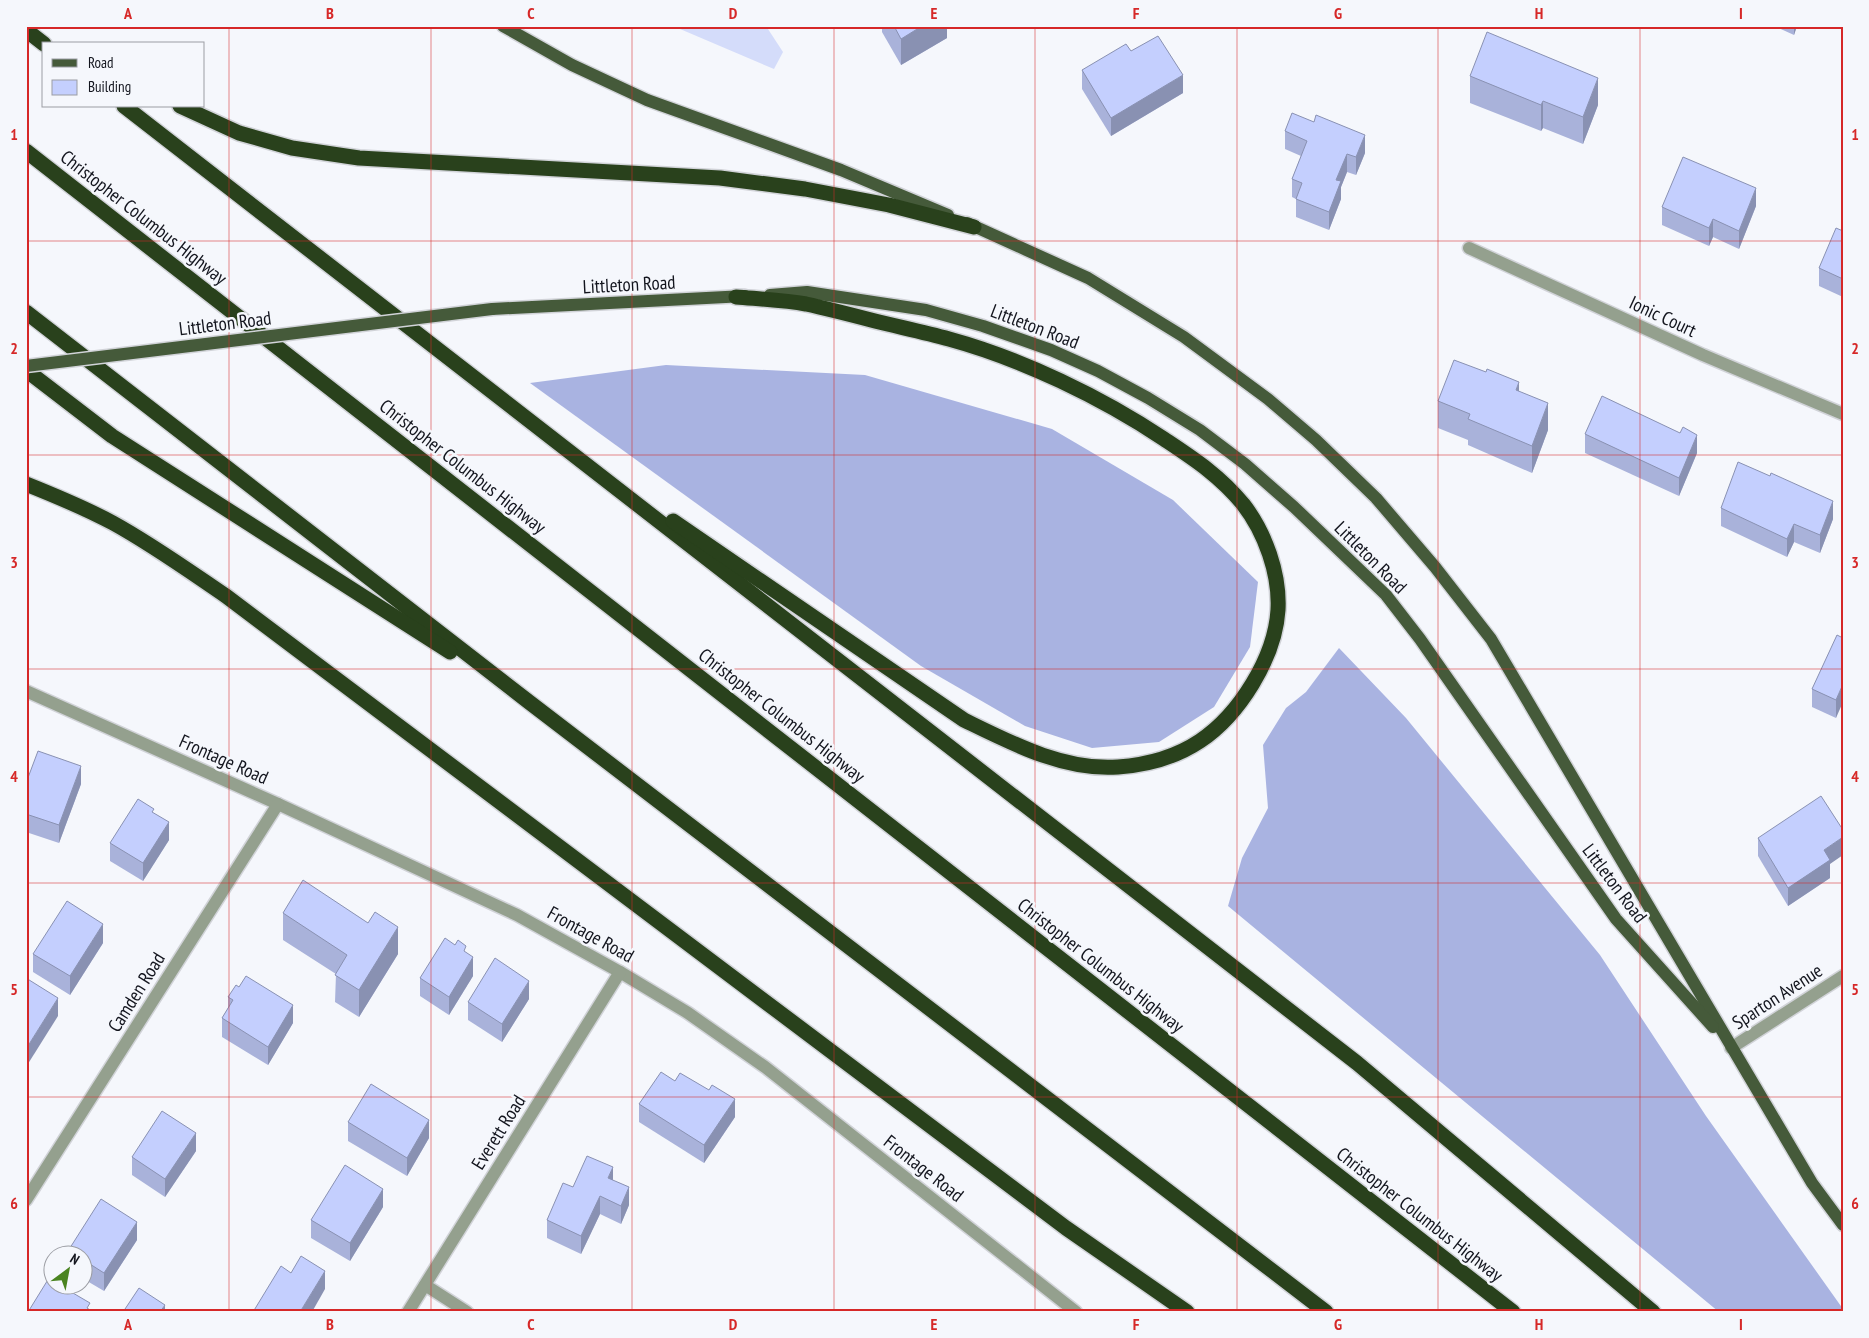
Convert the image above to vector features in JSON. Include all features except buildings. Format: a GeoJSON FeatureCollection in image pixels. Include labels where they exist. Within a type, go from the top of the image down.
{"type":"FeatureCollection","features":[{"type":"Feature","properties":{"kind":"highway"},"geometry":{"type":"LineString","coordinates":[[26,30],[44,42]]}},
{"type":"Feature","properties":{"kind":"highway"},"geometry":{"type":"LineString","coordinates":[[127,108],[1357,1063],[1653,1312]]}},
{"type":"Feature","properties":{"kind":"highway"},"geometry":{"type":"LineString","coordinates":[[184,108],[240,133],[292,148],[359,158],[720,178],[815,191],[974,226]]}},
{"type":"Feature","properties":{"kind":"highway","name":"Christopher Columbus Highway"},"geometry":{"type":"LineString","coordinates":[[26,151],[1513,1312]]}},
{"type":"Feature","properties":{"kind":"highway"},"geometry":{"type":"LineString","coordinates":[[491,391],[641,499],[964,720],[1002,739],[1042,755],[1080,765],[1115,768],[1140,765],[1163,759],[1199,742],[1218,727],[1239,704],[1257,677],[1266,657],[1278,612],[1278,591],[1274,569],[1262,537],[1244,505],[1212,471],[1137,421],[1087,394],[1020,364],[950,339],[805,304],[736,297]]}},
{"type":"Feature","properties":{"kind":"highway"},"geometry":{"type":"LineString","coordinates":[[26,312],[529,702],[1326,1312]]}},
{"type":"Feature","properties":{"kind":"highway"},"geometry":{"type":"LineString","coordinates":[[26,370],[112,436],[529,702]]}},
{"type":"Feature","properties":{"kind":"highway"},"geometry":{"type":"LineString","coordinates":[[26,484],[114,524],[172,559],[226,596],[1066,1228],[1187,1312]]}},
{"type":"Feature","properties":{"kind":"main road","name":"Littleton Road"},"geometry":{"type":"LineString","coordinates":[[503,26],[572,65],[647,100],[841,170],[974,226],[1088,278],[1184,337],[1268,399],[1316,440],[1376,498],[1435,567],[1491,639],[1812,1183],[1843,1225]]}},
{"type":"Feature","properties":{"kind":"main road","name":"Littleton Road"},"geometry":{"type":"LineString","coordinates":[[26,366],[492,309],[807,292],[926,310],[984,326],[1051,350],[1098,371],[1148,398],[1200,430],[1238,458],[1294,507],[1386,595],[1420,640],[1616,919],[1731,1048]]}},
{"type":"Feature","properties":{"kind":"street","name":"Ionic Court"},"geometry":{"type":"LineString","coordinates":[[1469,248],[1694,350],[1843,414]]}},
{"type":"Feature","properties":{"kind":"street","name":"Frontage Road"},"geometry":{"type":"LineString","coordinates":[[26,691],[278,804],[517,915],[620,972],[688,1013],[765,1067],[1076,1312]]}},
{"type":"Feature","properties":{"kind":"street","name":"Camden Road"},"geometry":{"type":"LineString","coordinates":[[26,1200],[278,804]]}},
{"type":"Feature","properties":{"kind":"street","name":"Everett Road"},"geometry":{"type":"LineString","coordinates":[[408,1312],[620,972]]}},
{"type":"Feature","properties":{"kind":"street","name":"Sparton Avenue"},"geometry":{"type":"LineString","coordinates":[[1731,1048],[1843,976]]}},
{"type":"Feature","properties":{"kind":"street"},"geometry":{"type":"LineString","coordinates":[[426,1285],[467,1312]]}},
{"type":"Feature","properties":{"kind":"shaded area"},"geometry":{"type":"Polygon","coordinates":[[[673,26],[766,26],[783,52],[774,69],[673,26]]]}},
{"type":"Feature","properties":{"kind":"shaded area"},"geometry":{"type":"Polygon","coordinates":[[[666,365],[865,375],[1052,429],[1173,500],[1258,582],[1250,647],[1214,707],[1159,742],[1092,748],[1025,726],[921,666],[530,383],[666,365]]]}},
{"type":"Feature","properties":{"kind":"shaded area"},"geometry":{"type":"Polygon","coordinates":[[[1339,648],[1406,718],[1600,955],[1706,1116],[1843,1309],[1843,1312],[1719,1312],[1228,906],[1242,858],[1268,808],[1263,745],[1286,708],[1306,692],[1339,648]]]}}]}
